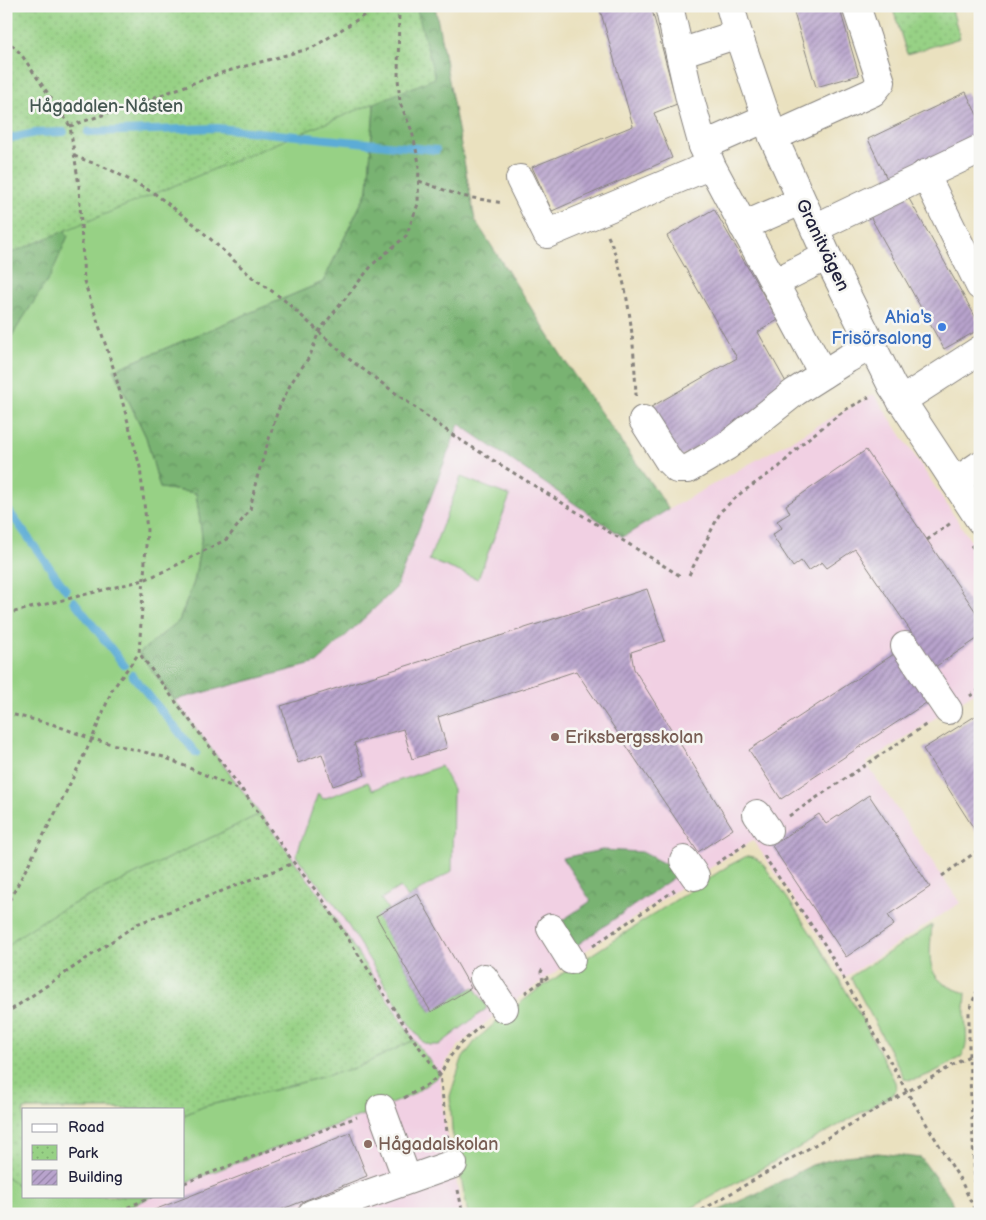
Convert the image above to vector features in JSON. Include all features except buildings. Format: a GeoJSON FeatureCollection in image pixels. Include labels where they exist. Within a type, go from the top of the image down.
{"type":"FeatureCollection","features":[{"type":"Feature","properties":{"kind":"street"},"geometry":{"type":"LineString","coordinates":[[669,6],[690,99],[707,155],[742,226],[823,374]]}},
{"type":"Feature","properties":{"kind":"street","name":"Granitvägen"},"geometry":{"type":"LineString","coordinates":[[730,6],[769,127],[827,256],[896,393],[980,520]]}},
{"type":"Feature","properties":{"kind":"street"},"geometry":{"type":"LineString","coordinates":[[525,190],[546,234],[598,213],[707,155],[769,127],[873,92],[881,82],[856,6]]}},
{"type":"Feature","properties":{"kind":"street"},"geometry":{"type":"LineString","coordinates":[[680,53],[738,34]]}},
{"type":"Feature","properties":{"kind":"street"},"geometry":{"type":"LineString","coordinates":[[814,228],[980,149]]}},
{"type":"Feature","properties":{"kind":"street"},"geometry":{"type":"LineString","coordinates":[[925,174],[980,286]]}},
{"type":"Feature","properties":{"kind":"street"},"geometry":{"type":"LineString","coordinates":[[742,226],[801,201]]}},
{"type":"Feature","properties":{"kind":"street"},"geometry":{"type":"LineString","coordinates":[[774,283],[827,256]]}},
{"type":"Feature","properties":{"kind":"street"},"geometry":{"type":"LineString","coordinates":[[644,420],[669,461],[678,469],[688,468],[727,446],[795,392],[872,345]]}},
{"type":"Feature","properties":{"kind":"street"},"geometry":{"type":"LineString","coordinates":[[896,393],[980,350]]}},
{"type":"Feature","properties":{"kind":"street"},"geometry":{"type":"LineString","coordinates":[[955,482],[980,465]]}},
{"type":"Feature","properties":{"kind":"street"},"geometry":{"type":"LineString","coordinates":[[905,646],[948,710]]}},
{"type":"Feature","properties":{"kind":"street"},"geometry":{"type":"LineString","coordinates":[[551,928],[572,960]]}},
{"type":"Feature","properties":{"kind":"street"},"geometry":{"type":"LineString","coordinates":[[484,978],[504,1008]]}},
{"type":"Feature","properties":{"kind":"street"},"geometry":{"type":"LineString","coordinates":[[381,1108],[407,1179]]}},
{"type":"Feature","properties":{"kind":"street"},"geometry":{"type":"LineString","coordinates":[[312,1214],[453,1164]]}},
{"type":"Feature","properties":{"kind":"path"},"geometry":{"type":"LineString","coordinates":[[70,126],[224,72],[312,48],[363,16],[374,6]]}},
{"type":"Feature","properties":{"kind":"path"},"geometry":{"type":"LineString","coordinates":[[6,614],[144,580],[228,539],[250,510],[262,457],[278,410],[291,384],[310,356],[319,331],[373,264],[406,236],[418,204],[419,163],[412,131],[400,103],[398,78],[399,6]]}},
{"type":"Feature","properties":{"kind":"path"},"geometry":{"type":"LineString","coordinates":[[6,39],[21,54],[70,126],[79,186],[84,281],[114,370],[140,467],[147,530],[139,653],[112,690],[92,739],[6,907]]}},
{"type":"Feature","properties":{"kind":"path"},"geometry":{"type":"LineString","coordinates":[[74,156],[109,168],[154,194],[200,230],[252,277],[283,299],[349,359],[429,418],[454,436],[682,577]]}},
{"type":"Feature","properties":{"kind":"path"},"geometry":{"type":"LineString","coordinates":[[418,181],[461,196],[496,203],[513,204],[525,190]]}},
{"type":"Feature","properties":{"kind":"path"},"geometry":{"type":"LineString","coordinates":[[598,213],[612,248],[624,287],[633,339],[636,401],[644,420]]}},
{"type":"Feature","properties":{"kind":"path"},"geometry":{"type":"LineString","coordinates":[[689,575],[721,511],[779,466],[805,441],[846,410],[896,393]]}},
{"type":"Feature","properties":{"kind":"path"},"geometry":{"type":"LineString","coordinates":[[139,653],[321,897],[414,1040],[440,1075],[412,1095],[185,1183]]}},
{"type":"Feature","properties":{"kind":"path"},"geometry":{"type":"LineString","coordinates":[[6,713],[52,724],[92,739],[164,757],[243,791]]}},
{"type":"Feature","properties":{"kind":"path"},"geometry":{"type":"LineString","coordinates":[[763,833],[907,1092],[956,1173],[977,1212]]}},
{"type":"Feature","properties":{"kind":"path"},"geometry":{"type":"LineString","coordinates":[[942,876],[980,849]]}},
{"type":"Feature","properties":{"kind":"path"},"geometry":{"type":"LineString","coordinates":[[6,1015],[137,924],[294,863]]}},
{"type":"Feature","properties":{"kind":"path"},"geometry":{"type":"LineString","coordinates":[[977,1212],[978,1189],[969,1056],[969,1012],[976,993],[980,990]]}},
{"type":"Feature","properties":{"kind":"path"},"geometry":{"type":"LineString","coordinates":[[695,1214],[969,1056],[980,1055]]}},
{"type":"Feature","properties":{"kind":"path"},"geometry":{"type":"LineString","coordinates":[[113,1214],[148,1198]]}},
{"type":"Feature","properties":{"kind":"shaded area","name":"Eriksbergsskolan"},"geometry":{"type":"Polygon","coordinates":[[[874,394],[980,555],[980,689],[866,763],[960,903],[844,978],[825,945],[753,840],[620,927],[504,1008],[460,1044],[449,1058],[440,1075],[414,1040],[321,897],[175,700],[317,663],[396,588],[459,424],[623,537],[669,509],[874,394]]]}},
{"type":"Feature","properties":{"kind":"shaded area","name":"Hågadalskolan"},"geometry":{"type":"Polygon","coordinates":[[[440,1075],[445,1124],[463,1214],[113,1214],[149,1198],[185,1198],[185,1183],[412,1095],[440,1075]]]}},
{"type":"Feature","properties":{"kind":"green space"},"geometry":{"type":"Polygon","coordinates":[[[6,6],[378,51],[368,189],[323,282],[114,370],[146,437],[160,488],[196,493],[202,536],[194,582],[179,621],[139,653],[260,814],[55,913],[6,949],[6,6]]]}},
{"type":"Feature","properties":{"kind":"green space","name":"Hågadalen-Nåsten"},"geometry":{"type":"Polygon","coordinates":[[[6,6],[416,6],[435,78],[6,255],[6,6]]]}},
{"type":"Feature","properties":{"kind":"green space"},"geometry":{"type":"Polygon","coordinates":[[[227,6],[435,6],[475,220],[572,372],[669,509],[623,537],[459,424],[396,588],[317,663],[175,700],[139,653],[179,621],[194,582],[202,536],[196,493],[160,488],[146,437],[114,370],[323,282],[368,189],[378,51],[227,6]]]}},
{"type":"Feature","properties":{"kind":"green space"},"geometry":{"type":"Polygon","coordinates":[[[892,6],[951,6],[960,38],[907,54],[892,6]]]}},
{"type":"Feature","properties":{"kind":"green space"},"geometry":{"type":"Polygon","coordinates":[[[54,214],[68,236],[51,275],[6,345],[6,220],[54,214]]]}},
{"type":"Feature","properties":{"kind":"green space"},"geometry":{"type":"Polygon","coordinates":[[[461,477],[510,496],[478,579],[429,560],[461,477]]]}},
{"type":"Feature","properties":{"kind":"green space"},"geometry":{"type":"Polygon","coordinates":[[[441,766],[453,789],[452,871],[407,898],[400,887],[381,899],[388,909],[377,916],[430,1011],[474,987],[486,1005],[486,1009],[439,1045],[430,1045],[423,1042],[409,1024],[336,906],[296,856],[318,793],[323,799],[368,782],[372,790],[441,766]]]}},
{"type":"Feature","properties":{"kind":"green space"},"geometry":{"type":"Polygon","coordinates":[[[260,814],[321,897],[414,1040],[358,1067],[278,1089],[205,1106],[185,1115],[185,1108],[22,1108],[22,1188],[6,1176],[6,949],[16,938],[55,913],[260,814]]]}},
{"type":"Feature","properties":{"kind":"green space"},"geometry":{"type":"Polygon","coordinates":[[[602,850],[642,852],[671,867],[676,876],[570,950],[554,926],[591,901],[562,858],[602,850]]]}},
{"type":"Feature","properties":{"kind":"green space"},"geometry":{"type":"Polygon","coordinates":[[[747,856],[754,857],[762,863],[781,889],[850,997],[895,1082],[896,1089],[894,1094],[681,1214],[468,1214],[452,1130],[450,1096],[462,1059],[476,1040],[537,990],[728,866],[747,856]]]}},
{"type":"Feature","properties":{"kind":"green space"},"geometry":{"type":"Polygon","coordinates":[[[932,925],[930,960],[936,976],[943,983],[966,993],[966,1046],[961,1057],[925,1076],[911,1080],[905,1079],[851,978],[932,925]]]}},
{"type":"Feature","properties":{"kind":"green space"},"geometry":{"type":"Polygon","coordinates":[[[414,1040],[440,1075],[412,1095],[185,1183],[185,1115],[205,1106],[278,1089],[358,1067],[414,1040]]]}},
{"type":"Feature","properties":{"kind":"green space"},"geometry":{"type":"Polygon","coordinates":[[[878,1153],[921,1158],[951,1199],[955,1214],[711,1214],[764,1190],[812,1165],[844,1156],[878,1153]]]}},
{"type":"Feature","properties":{"kind":"green space"},"geometry":{"type":"Polygon","coordinates":[[[6,1176],[22,1187],[22,1198],[149,1198],[113,1214],[6,1214],[6,1176]]]}},
{"type":"Feature","properties":{"kind":"waterway"},"geometry":{"type":"LineString","coordinates":[[88,132],[217,128],[436,150]]}},
{"type":"Feature","properties":{"kind":"waterway"},"geometry":{"type":"LineString","coordinates":[[6,139],[35,133],[64,132]]}},
{"type":"Feature","properties":{"kind":"waterway"},"geometry":{"type":"LineString","coordinates":[[6,507],[66,590]]}},
{"type":"Feature","properties":{"kind":"waterway"},"geometry":{"type":"LineString","coordinates":[[74,601],[124,665]]}},
{"type":"Feature","properties":{"kind":"waterway"},"geometry":{"type":"LineString","coordinates":[[132,675],[196,753]]}},
{"type":"Feature","properties":{"kind":"place","name":"Ahia's Frisörsalong"},"geometry":{"type":"Point","coordinates":[942,327]}},
{"type":"Feature","properties":{"kind":"place","name":"Eriksbergsskolan"},"geometry":{"type":"Point","coordinates":[555,737]}},
{"type":"Feature","properties":{"kind":"place","name":"Hågadalskolan"},"geometry":{"type":"Point","coordinates":[368,1144]}}]}
